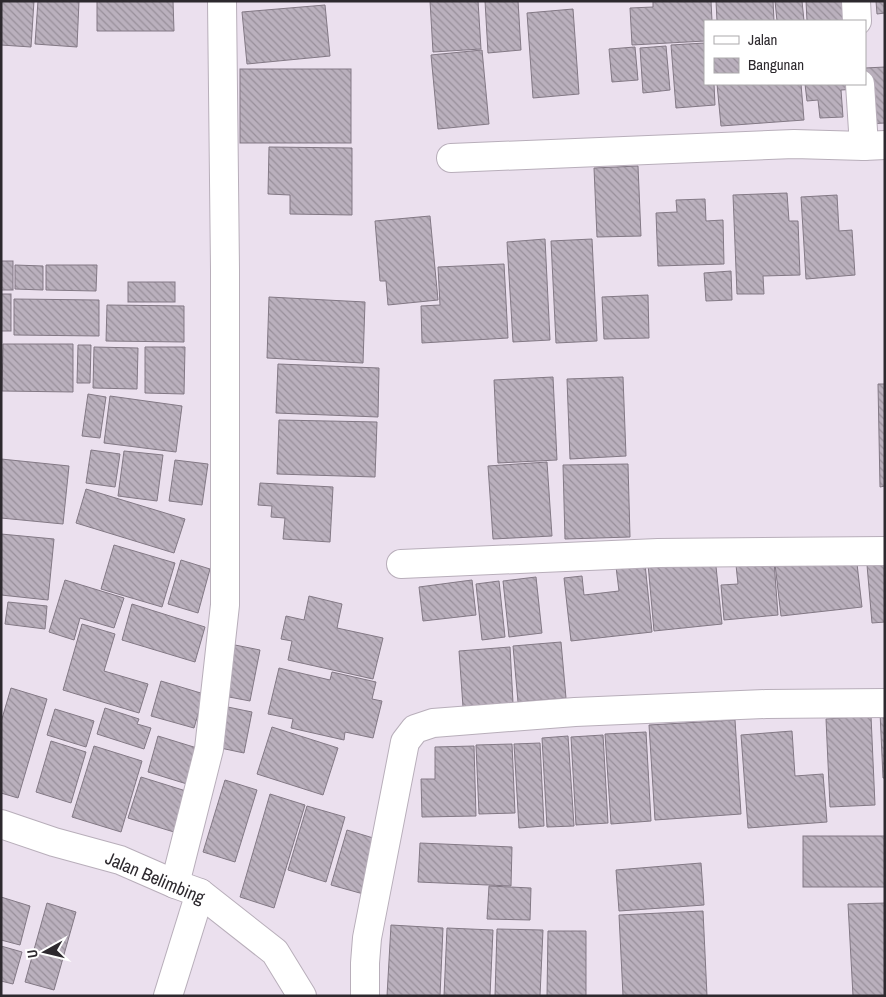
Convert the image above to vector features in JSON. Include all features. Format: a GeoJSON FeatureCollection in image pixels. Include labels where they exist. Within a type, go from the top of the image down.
{"type":"FeatureCollection","features":[{"type":"Feature","properties":{"kind":"street"},"geometry":{"type":"LineString","coordinates":[[175,884],[209,749],[225,605],[225,269],[222,1]]}},
{"type":"Feature","properties":{"kind":"street"},"geometry":{"type":"LineString","coordinates":[[856,1],[857,20]]}},
{"type":"Feature","properties":{"kind":"street"},"geometry":{"type":"LineString","coordinates":[[452,158],[794,144],[874,146],[860,85]]}},
{"type":"Feature","properties":{"kind":"street"},"geometry":{"type":"LineString","coordinates":[[401,564],[658,553],[885,551]]}},
{"type":"Feature","properties":{"kind":"street"},"geometry":{"type":"LineString","coordinates":[[365,996],[366,950],[369,929],[405,742],[415,729],[433,723],[575,712],[766,704],[885,703]]}},
{"type":"Feature","properties":{"kind":"street","name":"Jalan Belimbing"},"geometry":{"type":"LineString","coordinates":[[1,824],[54,842],[120,860],[200,893],[275,952],[302,996]]}},
{"type":"Feature","properties":{"kind":"street"},"geometry":{"type":"LineString","coordinates":[[168,996],[200,893]]}},
{"type":"Feature","properties":{"kind":"building"},"geometry":{"type":"Polygon","coordinates":[[[1,1],[34,1],[31,47],[1,45],[1,1]]]}},
{"type":"Feature","properties":{"kind":"building"},"geometry":{"type":"Polygon","coordinates":[[[38,1],[79,1],[77,47],[35,44],[38,1]]]}},
{"type":"Feature","properties":{"kind":"building"},"geometry":{"type":"Polygon","coordinates":[[[97,1],[173,1],[174,31],[97,31],[97,1]]]}},
{"type":"Feature","properties":{"kind":"building"},"geometry":{"type":"Polygon","coordinates":[[[430,1],[478,1],[481,49],[433,52],[430,1]]]}},
{"type":"Feature","properties":{"kind":"building"},"geometry":{"type":"Polygon","coordinates":[[[485,1],[518,1],[521,50],[488,53],[485,1]]]}},
{"type":"Feature","properties":{"kind":"building"},"geometry":{"type":"Polygon","coordinates":[[[653,1],[711,1],[712,20],[704,20],[704,41],[632,45],[630,8],[653,7],[653,1]]]}},
{"type":"Feature","properties":{"kind":"building"},"geometry":{"type":"Polygon","coordinates":[[[716,1],[773,1],[774,20],[717,20],[716,1]]]}},
{"type":"Feature","properties":{"kind":"building"},"geometry":{"type":"Polygon","coordinates":[[[775,1],[802,1],[804,20],[777,20],[775,1]]]}},
{"type":"Feature","properties":{"kind":"building"},"geometry":{"type":"Polygon","coordinates":[[[806,1],[845,1],[847,20],[807,20],[806,1]]]}},
{"type":"Feature","properties":{"kind":"building"},"geometry":{"type":"Polygon","coordinates":[[[876,1],[885,1],[885,13],[877,14],[876,1]]]}},
{"type":"Feature","properties":{"kind":"building"},"geometry":{"type":"Polygon","coordinates":[[[325,5],[330,56],[247,64],[242,12],[325,5]]]}},
{"type":"Feature","properties":{"kind":"building"},"geometry":{"type":"Polygon","coordinates":[[[573,9],[579,94],[533,98],[527,13],[573,9]]]}},
{"type":"Feature","properties":{"kind":"building"},"geometry":{"type":"Polygon","coordinates":[[[704,43],[704,85],[714,85],[715,105],[676,108],[671,45],[704,43]]]}},
{"type":"Feature","properties":{"kind":"building"},"geometry":{"type":"Polygon","coordinates":[[[666,46],[670,90],[643,93],[640,48],[666,46]]]}},
{"type":"Feature","properties":{"kind":"building"},"geometry":{"type":"Polygon","coordinates":[[[635,47],[638,80],[612,82],[609,49],[635,47]]]}},
{"type":"Feature","properties":{"kind":"building"},"geometry":{"type":"Polygon","coordinates":[[[482,50],[489,124],[438,129],[431,55],[482,50]]]}},
{"type":"Feature","properties":{"kind":"building"},"geometry":{"type":"Polygon","coordinates":[[[885,67],[885,123],[865,124],[866,68],[885,67]]]}},
{"type":"Feature","properties":{"kind":"building"},"geometry":{"type":"Polygon","coordinates":[[[240,69],[351,69],[351,143],[240,143],[240,69]]]}},
{"type":"Feature","properties":{"kind":"building"},"geometry":{"type":"Polygon","coordinates":[[[717,85],[801,85],[804,120],[721,126],[717,85]]]}},
{"type":"Feature","properties":{"kind":"building"},"geometry":{"type":"Polygon","coordinates":[[[805,85],[856,85],[857,89],[841,90],[843,117],[820,118],[818,100],[807,101],[805,85]]]}},
{"type":"Feature","properties":{"kind":"building"},"geometry":{"type":"Polygon","coordinates":[[[269,147],[352,148],[352,215],[290,214],[290,195],[268,194],[269,147]]]}},
{"type":"Feature","properties":{"kind":"building"},"geometry":{"type":"Polygon","coordinates":[[[638,166],[641,236],[597,237],[594,168],[638,166]]]}},
{"type":"Feature","properties":{"kind":"building"},"geometry":{"type":"Polygon","coordinates":[[[787,193],[789,221],[798,221],[800,275],[763,276],[764,294],[737,294],[733,195],[787,193]]]}},
{"type":"Feature","properties":{"kind":"building"},"geometry":{"type":"Polygon","coordinates":[[[837,195],[839,231],[852,230],[855,275],[806,279],[801,197],[837,195]]]}},
{"type":"Feature","properties":{"kind":"building"},"geometry":{"type":"Polygon","coordinates":[[[705,199],[706,221],[723,220],[724,264],[658,266],[656,213],[677,212],[676,200],[705,199]]]}},
{"type":"Feature","properties":{"kind":"building"},"geometry":{"type":"Polygon","coordinates":[[[430,216],[438,300],[388,305],[386,281],[380,281],[375,221],[430,216]]]}},
{"type":"Feature","properties":{"kind":"building"},"geometry":{"type":"Polygon","coordinates":[[[545,239],[550,340],[513,342],[507,242],[545,239]]]}},
{"type":"Feature","properties":{"kind":"building"},"geometry":{"type":"Polygon","coordinates":[[[592,239],[597,341],[556,343],[551,241],[592,239]]]}},
{"type":"Feature","properties":{"kind":"building"},"geometry":{"type":"Polygon","coordinates":[[[1,261],[13,261],[13,290],[1,290],[1,261]]]}},
{"type":"Feature","properties":{"kind":"building"},"geometry":{"type":"Polygon","coordinates":[[[504,264],[508,338],[422,343],[421,306],[440,305],[438,267],[504,264]]]}},
{"type":"Feature","properties":{"kind":"building"},"geometry":{"type":"Polygon","coordinates":[[[15,265],[43,266],[43,290],[15,289],[15,265]]]}},
{"type":"Feature","properties":{"kind":"building"},"geometry":{"type":"Polygon","coordinates":[[[46,265],[97,265],[96,291],[46,290],[46,265]]]}},
{"type":"Feature","properties":{"kind":"building"},"geometry":{"type":"Polygon","coordinates":[[[731,271],[732,300],[706,301],[704,273],[731,271]]]}},
{"type":"Feature","properties":{"kind":"building"},"geometry":{"type":"Polygon","coordinates":[[[128,282],[175,282],[175,302],[128,302],[128,282]]]}},
{"type":"Feature","properties":{"kind":"building"},"geometry":{"type":"Polygon","coordinates":[[[1,294],[11,294],[11,331],[1,331],[1,294]]]}},
{"type":"Feature","properties":{"kind":"building"},"geometry":{"type":"Polygon","coordinates":[[[648,295],[649,338],[604,339],[602,297],[648,295]]]}},
{"type":"Feature","properties":{"kind":"building"},"geometry":{"type":"Polygon","coordinates":[[[269,297],[365,302],[363,363],[267,358],[269,297]]]}},
{"type":"Feature","properties":{"kind":"building"},"geometry":{"type":"Polygon","coordinates":[[[14,299],[99,300],[99,336],[14,335],[14,299]]]}},
{"type":"Feature","properties":{"kind":"building"},"geometry":{"type":"Polygon","coordinates":[[[107,305],[184,306],[184,342],[106,341],[107,305]]]}},
{"type":"Feature","properties":{"kind":"building"},"geometry":{"type":"Polygon","coordinates":[[[3,344],[73,344],[73,392],[2,391],[3,344]]]}},
{"type":"Feature","properties":{"kind":"building"},"geometry":{"type":"Polygon","coordinates":[[[78,345],[91,345],[90,383],[77,383],[78,345]]]}},
{"type":"Feature","properties":{"kind":"building"},"geometry":{"type":"Polygon","coordinates":[[[94,347],[138,348],[137,389],[93,388],[94,347]]]}},
{"type":"Feature","properties":{"kind":"building"},"geometry":{"type":"Polygon","coordinates":[[[145,347],[185,347],[184,394],[145,393],[145,347]]]}},
{"type":"Feature","properties":{"kind":"building"},"geometry":{"type":"Polygon","coordinates":[[[278,364],[379,368],[378,417],[276,413],[278,364]]]}},
{"type":"Feature","properties":{"kind":"building"},"geometry":{"type":"Polygon","coordinates":[[[553,377],[557,460],[498,463],[494,380],[553,377]]]}},
{"type":"Feature","properties":{"kind":"building"},"geometry":{"type":"Polygon","coordinates":[[[623,377],[626,456],[570,459],[567,379],[623,377]]]}},
{"type":"Feature","properties":{"kind":"building"},"geometry":{"type":"Polygon","coordinates":[[[878,384],[885,384],[885,486],[880,487],[878,384]]]}},
{"type":"Feature","properties":{"kind":"building"},"geometry":{"type":"Polygon","coordinates":[[[88,394],[106,397],[100,438],[82,436],[88,394]]]}},
{"type":"Feature","properties":{"kind":"building"},"geometry":{"type":"Polygon","coordinates":[[[110,396],[182,406],[176,452],[104,443],[110,396]]]}},
{"type":"Feature","properties":{"kind":"building"},"geometry":{"type":"Polygon","coordinates":[[[279,420],[377,422],[375,477],[277,474],[279,420]]]}},
{"type":"Feature","properties":{"kind":"building"},"geometry":{"type":"Polygon","coordinates":[[[91,450],[120,454],[115,487],[86,483],[91,450]]]}},
{"type":"Feature","properties":{"kind":"building"},"geometry":{"type":"Polygon","coordinates":[[[124,451],[163,455],[157,501],[118,496],[124,451]]]}},
{"type":"Feature","properties":{"kind":"building"},"geometry":{"type":"Polygon","coordinates":[[[1,459],[69,466],[63,524],[1,518],[1,459]]]}},
{"type":"Feature","properties":{"kind":"building"},"geometry":{"type":"Polygon","coordinates":[[[175,460],[208,464],[202,505],[169,501],[175,460]]]}},
{"type":"Feature","properties":{"kind":"building"},"geometry":{"type":"Polygon","coordinates":[[[547,462],[552,536],[493,539],[488,466],[547,462]]]}},
{"type":"Feature","properties":{"kind":"building"},"geometry":{"type":"Polygon","coordinates":[[[628,464],[630,537],[565,539],[563,465],[628,464]]]}},
{"type":"Feature","properties":{"kind":"building"},"geometry":{"type":"Polygon","coordinates":[[[260,483],[333,487],[330,542],[283,539],[285,518],[271,517],[272,506],[258,505],[260,483]]]}},
{"type":"Feature","properties":{"kind":"building"},"geometry":{"type":"Polygon","coordinates":[[[86,489],[185,519],[174,553],[76,523],[86,489]]]}},
{"type":"Feature","properties":{"kind":"building"},"geometry":{"type":"Polygon","coordinates":[[[1,534],[54,539],[48,600],[1,595],[1,534]]]}},
{"type":"Feature","properties":{"kind":"building"},"geometry":{"type":"Polygon","coordinates":[[[114,545],[175,563],[162,607],[101,589],[114,545]]]}},
{"type":"Feature","properties":{"kind":"building"},"geometry":{"type":"Polygon","coordinates":[[[856,555],[862,607],[781,616],[775,564],[856,555]]]}},
{"type":"Feature","properties":{"kind":"building"},"geometry":{"type":"Polygon","coordinates":[[[715,557],[722,624],[654,631],[648,564],[715,557]]]}},
{"type":"Feature","properties":{"kind":"building"},"geometry":{"type":"Polygon","coordinates":[[[181,560],[210,569],[198,613],[168,604],[181,560]]]}},
{"type":"Feature","properties":{"kind":"building"},"geometry":{"type":"Polygon","coordinates":[[[774,561],[778,615],[724,620],[721,585],[738,584],[736,565],[774,561]]]}},
{"type":"Feature","properties":{"kind":"building"},"geometry":{"type":"Polygon","coordinates":[[[885,563],[885,622],[872,623],[867,565],[885,563]]]}},
{"type":"Feature","properties":{"kind":"building"},"geometry":{"type":"Polygon","coordinates":[[[645,564],[652,632],[571,641],[564,578],[582,576],[584,595],[619,591],[616,567],[645,564]]]}},
{"type":"Feature","properties":{"kind":"building"},"geometry":{"type":"Polygon","coordinates":[[[536,577],[542,633],[509,637],[503,581],[536,577]]]}},
{"type":"Feature","properties":{"kind":"building"},"geometry":{"type":"Polygon","coordinates":[[[65,580],[124,598],[114,628],[80,618],[74,640],[49,632],[65,580]]]}},
{"type":"Feature","properties":{"kind":"building"},"geometry":{"type":"Polygon","coordinates":[[[472,580],[476,615],[423,621],[419,587],[472,580]]]}},
{"type":"Feature","properties":{"kind":"building"},"geometry":{"type":"Polygon","coordinates":[[[499,581],[505,637],[482,640],[476,584],[499,581]]]}},
{"type":"Feature","properties":{"kind":"building"},"geometry":{"type":"Polygon","coordinates":[[[309,596],[342,604],[337,628],[383,638],[373,679],[288,660],[292,641],[281,639],[286,616],[304,620],[309,596]]]}},
{"type":"Feature","properties":{"kind":"building"},"geometry":{"type":"Polygon","coordinates":[[[8,602],[47,606],[45,629],[5,624],[8,602]]]}},
{"type":"Feature","properties":{"kind":"building"},"geometry":{"type":"Polygon","coordinates":[[[132,604],[205,627],[195,662],[122,640],[132,604]]]}},
{"type":"Feature","properties":{"kind":"building"},"geometry":{"type":"Polygon","coordinates":[[[82,624],[115,634],[104,671],[148,684],[139,713],[63,690],[82,624]]]}},
{"type":"Feature","properties":{"kind":"building"},"geometry":{"type":"Polygon","coordinates":[[[561,642],[566,698],[518,702],[513,646],[561,642]]]}},
{"type":"Feature","properties":{"kind":"building"},"geometry":{"type":"Polygon","coordinates":[[[235,645],[260,650],[250,701],[224,696],[235,645]]]}},
{"type":"Feature","properties":{"kind":"building"},"geometry":{"type":"Polygon","coordinates":[[[510,647],[513,703],[463,707],[459,651],[510,647]]]}},
{"type":"Feature","properties":{"kind":"building"},"geometry":{"type":"Polygon","coordinates":[[[279,668],[330,680],[332,672],[376,682],[372,699],[382,701],[373,738],[345,732],[344,740],[291,728],[293,719],[268,714],[279,668]]]}},
{"type":"Feature","properties":{"kind":"building"},"geometry":{"type":"Polygon","coordinates":[[[161,681],[204,694],[194,728],[151,716],[161,681]]]}},
{"type":"Feature","properties":{"kind":"building"},"geometry":{"type":"Polygon","coordinates":[[[11,688],[47,699],[18,798],[1,793],[1,722],[11,688]]]}},
{"type":"Feature","properties":{"kind":"building"},"geometry":{"type":"Polygon","coordinates":[[[218,705],[252,712],[244,753],[211,746],[218,705]]]}},
{"type":"Feature","properties":{"kind":"building"},"geometry":{"type":"Polygon","coordinates":[[[105,708],[139,719],[137,724],[151,728],[144,749],[97,734],[105,708]]]}},
{"type":"Feature","properties":{"kind":"building"},"geometry":{"type":"Polygon","coordinates":[[[55,709],[94,721],[86,747],[47,735],[55,709]]]}},
{"type":"Feature","properties":{"kind":"building"},"geometry":{"type":"Polygon","coordinates":[[[880,712],[885,712],[885,778],[883,778],[880,712]]]}},
{"type":"Feature","properties":{"kind":"building"},"geometry":{"type":"Polygon","coordinates":[[[871,716],[875,805],[830,807],[826,719],[871,716]]]}},
{"type":"Feature","properties":{"kind":"building"},"geometry":{"type":"Polygon","coordinates":[[[735,720],[741,814],[655,820],[649,725],[735,720]]]}},
{"type":"Feature","properties":{"kind":"building"},"geometry":{"type":"Polygon","coordinates":[[[272,727],[338,748],[323,795],[257,774],[272,727]]]}},
{"type":"Feature","properties":{"kind":"building"},"geometry":{"type":"Polygon","coordinates":[[[792,731],[795,776],[823,774],[827,822],[748,828],[741,735],[792,731]]]}},
{"type":"Feature","properties":{"kind":"building"},"geometry":{"type":"Polygon","coordinates":[[[646,732],[651,821],[611,824],[605,734],[646,732]]]}},
{"type":"Feature","properties":{"kind":"building"},"geometry":{"type":"Polygon","coordinates":[[[603,735],[608,823],[576,825],[571,737],[603,735]]]}},
{"type":"Feature","properties":{"kind":"building"},"geometry":{"type":"Polygon","coordinates":[[[158,736],[197,748],[187,784],[148,772],[158,736]]]}},
{"type":"Feature","properties":{"kind":"building"},"geometry":{"type":"Polygon","coordinates":[[[568,736],[574,826],[547,827],[542,738],[568,736]]]}},
{"type":"Feature","properties":{"kind":"building"},"geometry":{"type":"Polygon","coordinates":[[[51,741],[86,752],[71,803],[36,792],[51,741]]]}},
{"type":"Feature","properties":{"kind":"building"},"geometry":{"type":"Polygon","coordinates":[[[540,743],[544,826],[519,828],[514,744],[540,743]]]}},
{"type":"Feature","properties":{"kind":"building"},"geometry":{"type":"Polygon","coordinates":[[[512,744],[515,813],[479,814],[476,745],[512,744]]]}},
{"type":"Feature","properties":{"kind":"building"},"geometry":{"type":"Polygon","coordinates":[[[94,746],[142,761],[121,832],[72,817],[94,746]]]}},
{"type":"Feature","properties":{"kind":"building"},"geometry":{"type":"Polygon","coordinates":[[[474,746],[476,816],[422,817],[421,779],[435,779],[435,747],[474,746]]]}},
{"type":"Feature","properties":{"kind":"building"},"geometry":{"type":"Polygon","coordinates":[[[141,777],[186,791],[174,832],[128,818],[141,777]]]}},
{"type":"Feature","properties":{"kind":"building"},"geometry":{"type":"Polygon","coordinates":[[[225,780],[257,790],[235,862],[203,852],[225,780]]]}},
{"type":"Feature","properties":{"kind":"building"},"geometry":{"type":"Polygon","coordinates":[[[270,794],[305,805],[274,908],[240,897],[270,794]]]}},
{"type":"Feature","properties":{"kind":"building"},"geometry":{"type":"Polygon","coordinates":[[[307,806],[345,817],[326,882],[288,870],[307,806]]]}},
{"type":"Feature","properties":{"kind":"building"},"geometry":{"type":"Polygon","coordinates":[[[347,830],[383,841],[367,895],[331,885],[347,830]]]}},
{"type":"Feature","properties":{"kind":"building"},"geometry":{"type":"Polygon","coordinates":[[[803,836],[885,836],[885,887],[803,887],[803,836]]]}},
{"type":"Feature","properties":{"kind":"building"},"geometry":{"type":"Polygon","coordinates":[[[420,843],[512,847],[511,886],[418,882],[420,843]]]}},
{"type":"Feature","properties":{"kind":"building"},"geometry":{"type":"Polygon","coordinates":[[[701,863],[704,905],[619,911],[616,870],[701,863]]]}},
{"type":"Feature","properties":{"kind":"building"},"geometry":{"type":"Polygon","coordinates":[[[489,886],[531,888],[530,920],[487,919],[489,886]]]}},
{"type":"Feature","properties":{"kind":"building"},"geometry":{"type":"Polygon","coordinates":[[[1,897],[30,906],[20,945],[1,940],[1,897]]]}},
{"type":"Feature","properties":{"kind":"building"},"geometry":{"type":"Polygon","coordinates":[[[47,903],[76,912],[54,990],[25,982],[47,903]]]}},
{"type":"Feature","properties":{"kind":"building"},"geometry":{"type":"Polygon","coordinates":[[[885,903],[885,996],[853,996],[848,904],[885,903]]]}},
{"type":"Feature","properties":{"kind":"building"},"geometry":{"type":"Polygon","coordinates":[[[703,911],[707,996],[623,996],[619,915],[703,911]]]}},
{"type":"Feature","properties":{"kind":"building"},"geometry":{"type":"Polygon","coordinates":[[[391,925],[443,928],[440,996],[387,996],[391,925]]]}},
{"type":"Feature","properties":{"kind":"building"},"geometry":{"type":"Polygon","coordinates":[[[447,928],[493,930],[490,996],[444,996],[447,928]]]}},
{"type":"Feature","properties":{"kind":"building"},"geometry":{"type":"Polygon","coordinates":[[[497,929],[543,930],[540,996],[495,996],[497,929]]]}},
{"type":"Feature","properties":{"kind":"building"},"geometry":{"type":"Polygon","coordinates":[[[548,931],[586,931],[586,996],[547,996],[548,931]]]}},
{"type":"Feature","properties":{"kind":"building"},"geometry":{"type":"Polygon","coordinates":[[[1,946],[22,952],[13,984],[1,981],[1,946]]]}}]}
